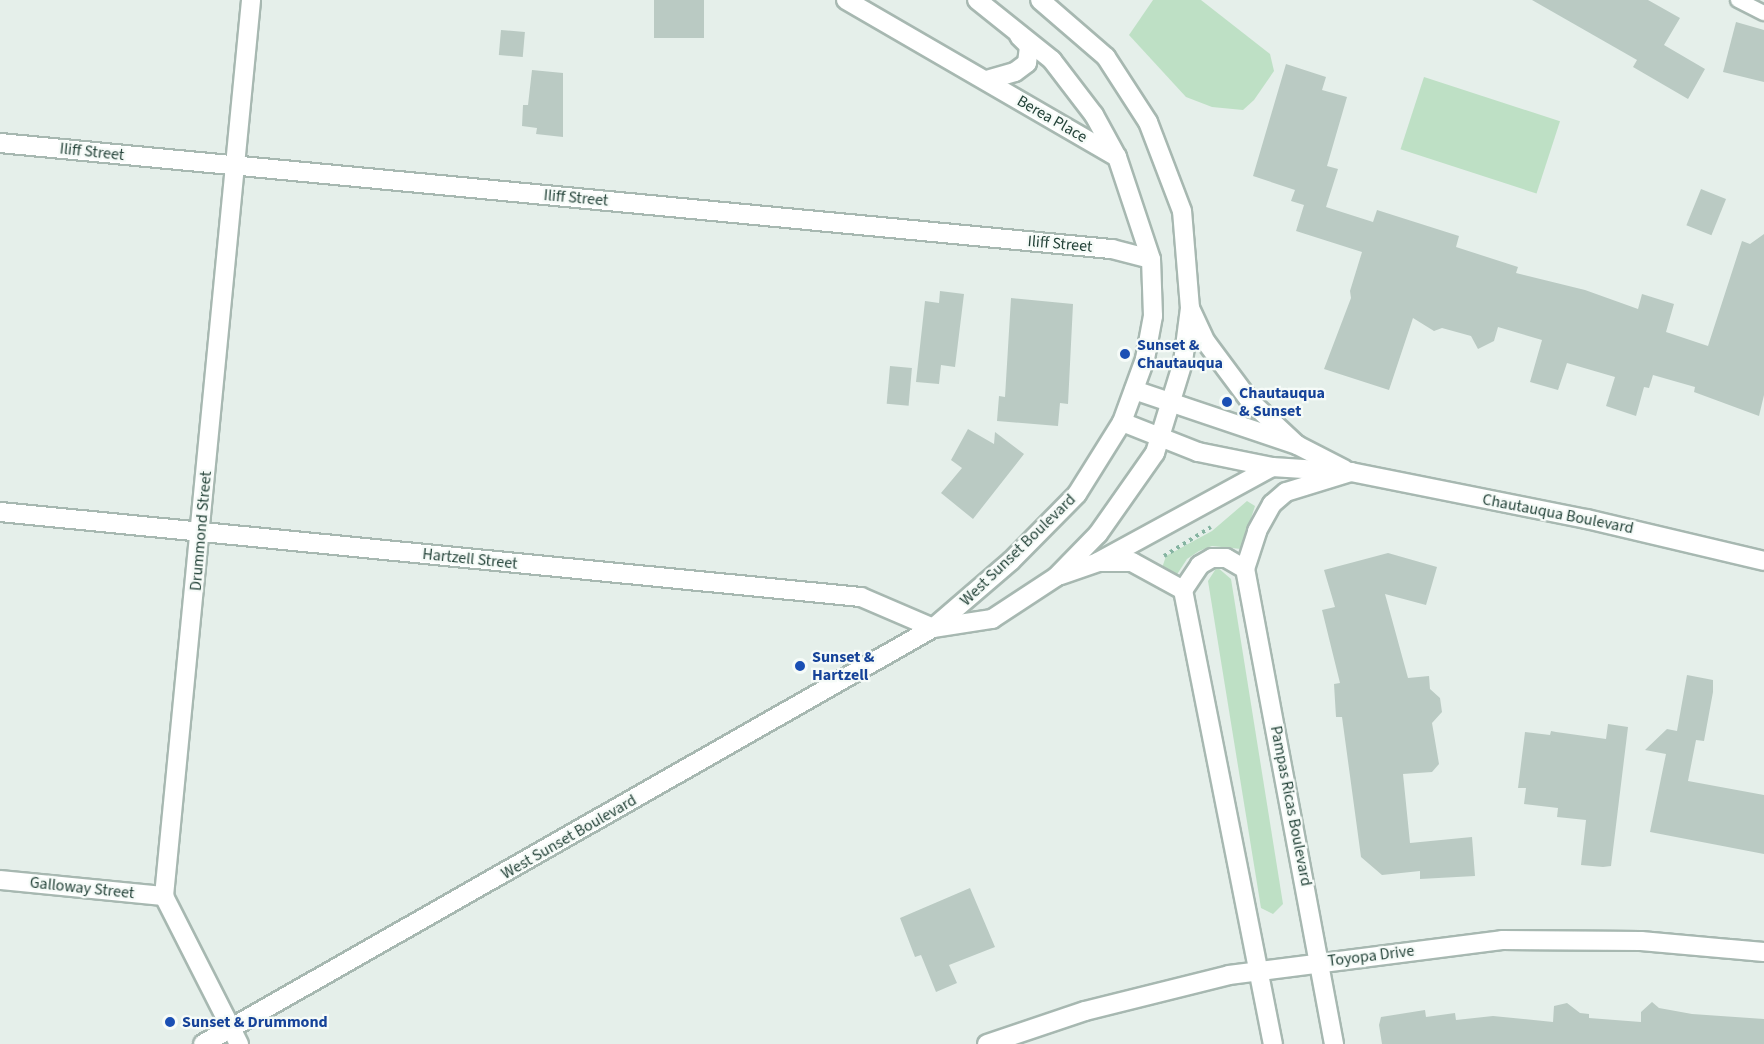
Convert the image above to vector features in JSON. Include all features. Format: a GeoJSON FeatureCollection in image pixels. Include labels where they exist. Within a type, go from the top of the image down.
{"type":"FeatureCollection","features":[{"type":"Feature","properties":{"kind":"street","name":"Drummond Street"},"geometry":{"type":"LineString","coordinates":[[164,896],[251,0]]}},
{"type":"Feature","properties":{"kind":"street"},"geometry":{"type":"LineString","coordinates":[[846,0],[987,80],[1015,72],[1027,63],[1029,46],[1000,15]]}},
{"type":"Feature","properties":{"kind":"street","name":"West Sunset Boulevard"},"geometry":{"type":"LineString","coordinates":[[203,1044],[235,1037],[933,628],[1011,561],[1077,494],[1122,422],[1134,390],[1153,316],[1151,259],[1117,157],[1094,115],[1052,60],[1000,15],[977,0]]}},
{"type":"Feature","properties":{"kind":"street","name":"West Sunset Boulevard"},"geometry":{"type":"LineString","coordinates":[[933,628],[992,620],[1056,577],[1124,502],[1162,436],[1173,402],[1190,308],[1182,211],[1148,122],[1106,57],[1040,0]]}},
{"type":"Feature","properties":{"kind":"street","name":"Berea Place"},"geometry":{"type":"LineString","coordinates":[[987,80],[1117,157]]}},
{"type":"Feature","properties":{"kind":"street","name":"Iliff Street"},"geometry":{"type":"LineString","coordinates":[[0,143],[1113,249],[1151,259]]}},
{"type":"Feature","properties":{"kind":"street"},"geometry":{"type":"LineString","coordinates":[[1190,308],[1206,342],[1250,401],[1297,445]]}},
{"type":"Feature","properties":{"kind":"street","name":"Chautauqua Boulevard"},"geometry":{"type":"LineString","coordinates":[[1134,390],[1297,445],[1351,472]]}},
{"type":"Feature","properties":{"kind":"street","name":"Chautauqua Boulevard"},"geometry":{"type":"LineString","coordinates":[[1122,422],[1198,452],[1272,467],[1351,472],[1587,519],[1764,561]]}},
{"type":"Feature","properties":{"kind":"street"},"geometry":{"type":"LineString","coordinates":[[1056,577],[1098,562],[1272,467]]}},
{"type":"Feature","properties":{"kind":"street","name":"Pampas Ricas Boulevard"},"geometry":{"type":"LineString","coordinates":[[1334,1044],[1245,569],[1257,531],[1272,504],[1286,492],[1351,472]]}},
{"type":"Feature","properties":{"kind":"street","name":"Hartzell Street"},"geometry":{"type":"LineString","coordinates":[[0,512],[861,597],[933,628]]}},
{"type":"Feature","properties":{"kind":"street"},"geometry":{"type":"LineString","coordinates":[[1245,569],[1226,558],[1212,558],[1200,565],[1183,590],[1273,1044]]}},
{"type":"Feature","properties":{"kind":"street"},"geometry":{"type":"LineString","coordinates":[[1098,562],[1132,562],[1183,590]]}},
{"type":"Feature","properties":{"kind":"street","name":"Galloway Street"},"geometry":{"type":"LineString","coordinates":[[0,879],[164,896]]}},
{"type":"Feature","properties":{"kind":"street"},"geometry":{"type":"LineString","coordinates":[[164,896],[235,1037]]}},
{"type":"Feature","properties":{"kind":"street","name":"Toyopa Drive"},"geometry":{"type":"LineString","coordinates":[[987,1044],[1084,1011],[1260,970],[1502,940],[1641,941],[1764,952]]}},
{"type":"Feature","properties":{"kind":"lane"},"geometry":{"type":"LineString","coordinates":[[1738,0],[1764,13]]}},
{"type":"Feature","properties":{"kind":"green space"},"geometry":{"type":"Polygon","coordinates":[[[1153,0],[1201,0],[1270,54],[1274,71],[1254,100],[1243,110],[1212,107],[1186,97],[1129,35],[1153,0]]]}},
{"type":"Feature","properties":{"kind":"green space"},"geometry":{"type":"Polygon","coordinates":[[[1424,77],[1560,121],[1537,193],[1401,149],[1424,77]]]}},
{"type":"Feature","properties":{"kind":"green space"},"geometry":{"type":"Polygon","coordinates":[[[1247,501],[1255,506],[1241,549],[1212,546],[1199,551],[1187,559],[1176,576],[1162,568],[1166,556],[1212,531],[1247,501]]]}},
{"type":"Feature","properties":{"kind":"green space"},"geometry":{"type":"Polygon","coordinates":[[[1217,567],[1231,579],[1283,904],[1273,914],[1261,908],[1208,581],[1217,567]]]}},
{"type":"Feature","properties":{"kind":"building"},"geometry":{"type":"Polygon","coordinates":[[[654,0],[704,0],[704,38],[654,38],[654,0]]]}},
{"type":"Feature","properties":{"kind":"building"},"geometry":{"type":"Polygon","coordinates":[[[1532,0],[1648,0],[1680,18],[1664,45],[1705,69],[1688,99],[1633,67],[1637,60],[1532,0]]]}},
{"type":"Feature","properties":{"kind":"building"},"geometry":{"type":"Polygon","coordinates":[[[1736,22],[1764,30],[1764,82],[1723,72],[1736,22]]]}},
{"type":"Feature","properties":{"kind":"building"},"geometry":{"type":"Polygon","coordinates":[[[501,30],[525,32],[523,57],[499,55],[501,30]]]}},
{"type":"Feature","properties":{"kind":"building"},"geometry":{"type":"Polygon","coordinates":[[[1286,64],[1326,77],[1322,90],[1347,97],[1327,166],[1338,169],[1326,207],[1373,222],[1377,210],[1459,236],[1456,247],[1518,267],[1516,273],[1585,290],[1638,309],[1642,294],[1674,304],[1666,332],[1708,346],[1742,241],[1750,244],[1764,234],[1764,395],[1759,416],[1694,392],[1695,387],[1653,375],[1649,388],[1644,387],[1636,416],[1606,406],[1615,377],[1567,363],[1558,390],[1530,382],[1542,340],[1498,327],[1494,341],[1478,349],[1471,336],[1442,328],[1434,331],[1413,318],[1389,390],[1324,369],[1351,298],[1350,291],[1362,252],[1296,231],[1304,205],[1291,201],[1295,190],[1253,176],[1286,64]]]}},
{"type":"Feature","properties":{"kind":"building"},"geometry":{"type":"Polygon","coordinates":[[[532,70],[563,73],[563,137],[536,134],[537,128],[522,126],[523,105],[528,105],[532,70]]]}},
{"type":"Feature","properties":{"kind":"building"},"geometry":{"type":"Polygon","coordinates":[[[1701,189],[1726,199],[1711,235],[1686,225],[1701,189]]]}},
{"type":"Feature","properties":{"kind":"building"},"geometry":{"type":"Polygon","coordinates":[[[940,291],[964,294],[955,367],[941,365],[939,384],[916,382],[925,301],[939,303],[940,291]]]}},
{"type":"Feature","properties":{"kind":"building"},"geometry":{"type":"Polygon","coordinates":[[[1011,298],[1073,304],[1068,404],[1060,403],[1058,426],[997,421],[999,396],[1005,397],[1011,298]]]}},
{"type":"Feature","properties":{"kind":"building"},"geometry":{"type":"Polygon","coordinates":[[[890,366],[912,368],[909,406],[887,404],[890,366]]]}},
{"type":"Feature","properties":{"kind":"building"},"geometry":{"type":"Polygon","coordinates":[[[968,429],[994,444],[995,432],[1024,454],[973,519],[941,493],[962,468],[951,460],[968,429]]]}},
{"type":"Feature","properties":{"kind":"building"},"geometry":{"type":"Polygon","coordinates":[[[1388,553],[1437,567],[1426,605],[1385,594],[1408,678],[1429,676],[1430,689],[1440,698],[1442,712],[1432,723],[1439,764],[1432,772],[1403,774],[1410,843],[1472,837],[1475,876],[1420,879],[1420,871],[1382,875],[1361,857],[1342,717],[1336,717],[1334,684],[1340,683],[1322,610],[1335,607],[1324,570],[1388,553]]]}},
{"type":"Feature","properties":{"kind":"building"},"geometry":{"type":"Polygon","coordinates":[[[1687,675],[1713,680],[1704,741],[1696,740],[1688,781],[1764,795],[1764,854],[1650,832],[1666,754],[1645,750],[1667,729],[1677,731],[1687,675]]]}},
{"type":"Feature","properties":{"kind":"building"},"geometry":{"type":"Polygon","coordinates":[[[1608,724],[1628,727],[1611,866],[1581,865],[1586,820],[1557,817],[1558,808],[1524,804],[1526,788],[1518,788],[1525,732],[1550,735],[1551,731],[1606,739],[1608,724]]]}},
{"type":"Feature","properties":{"kind":"building"},"geometry":{"type":"Polygon","coordinates":[[[970,888],[995,947],[949,965],[957,983],[936,992],[921,955],[915,957],[900,918],[970,888]]]}},
{"type":"Feature","properties":{"kind":"building"},"geometry":{"type":"Polygon","coordinates":[[[1652,1002],[1659,1008],[1692,1014],[1764,1019],[1764,1044],[1382,1044],[1379,1025],[1381,1017],[1425,1010],[1426,1017],[1455,1013],[1456,1020],[1493,1016],[1553,1022],[1554,1006],[1567,1003],[1580,1013],[1589,1014],[1589,1018],[1641,1022],[1641,1012],[1652,1002]]]}},
{"type":"Feature","properties":{"kind":"place","name":"Sunset & Chautauqua"},"geometry":{"type":"Point","coordinates":[1125,354]}},
{"type":"Feature","properties":{"kind":"place","name":"Chautauqua & Sunset"},"geometry":{"type":"Point","coordinates":[1227,402]}},
{"type":"Feature","properties":{"kind":"place","name":"Sunset & Hartzell"},"geometry":{"type":"Point","coordinates":[800,666]}},
{"type":"Feature","properties":{"kind":"place","name":"Sunset & Drummond"},"geometry":{"type":"Point","coordinates":[170,1022]}}]}
